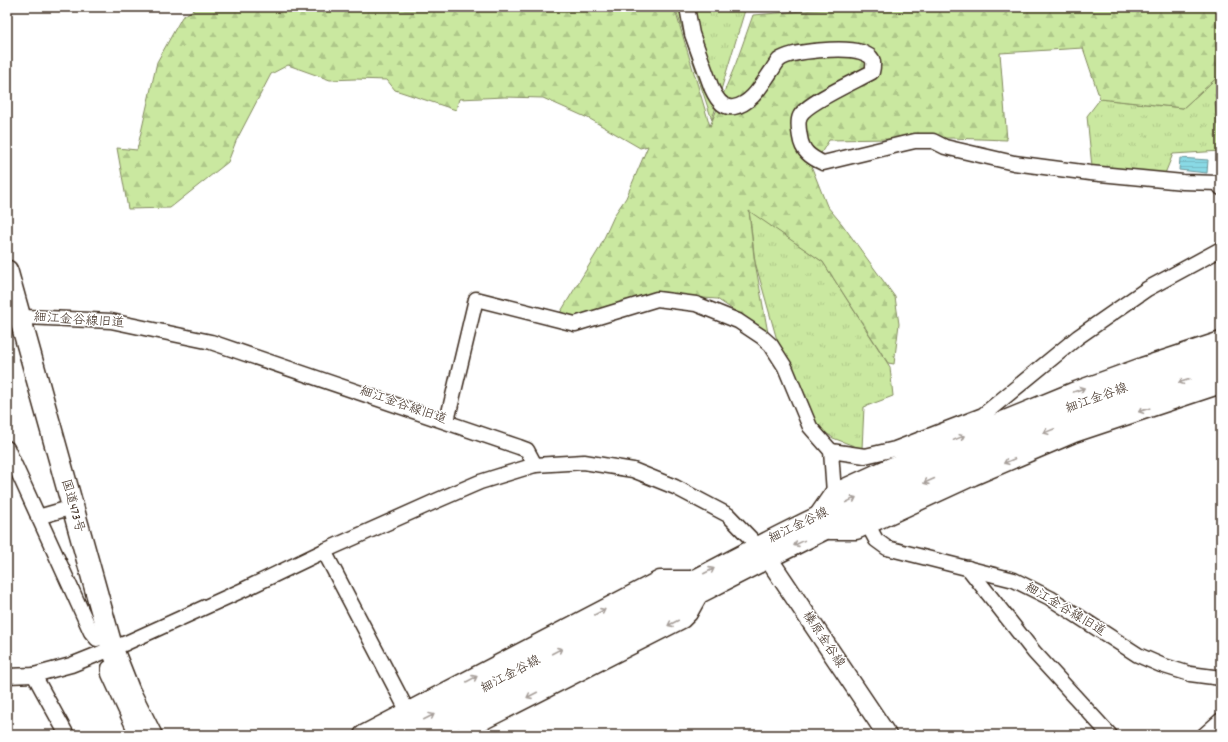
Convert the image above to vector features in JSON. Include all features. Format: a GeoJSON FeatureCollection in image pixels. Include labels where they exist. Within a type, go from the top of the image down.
{"type":"FeatureCollection","features":[{"type":"Feature","properties":{"kind":"highway","name":"国道473号"},"geometry":{"type":"LineString","coordinates":[[7,272],[13,315],[73,507],[106,652],[129,691],[151,735]]}},
{"type":"Feature","properties":{"kind":"main road"},"geometry":{"type":"LineString","coordinates":[[1221,341],[1142,367],[1066,395],[952,441],[834,493],[822,523],[856,530],[973,476],[1074,434],[1221,384]]}},
{"type":"Feature","properties":{"kind":"main road","name":"細江金谷線"},"geometry":{"type":"LineString","coordinates":[[427,735],[695,588],[822,523],[906,475],[1026,426],[1130,386],[1221,356]]}},
{"type":"Feature","properties":{"kind":"main road","name":"細江金谷線"},"geometry":{"type":"LineString","coordinates":[[822,523],[898,495],[1009,446],[1121,403],[1221,369]]}},
{"type":"Feature","properties":{"kind":"main road","name":"榛原金谷線"},"geometry":{"type":"LineString","coordinates":[[763,552],[887,735]]}},
{"type":"Feature","properties":{"kind":"main road"},"geometry":{"type":"LineString","coordinates":[[363,735],[660,580],[695,588],[688,613],[682,618],[454,735]]}},
{"type":"Feature","properties":{"kind":"main road","name":"細江金谷線"},"geometry":{"type":"LineString","coordinates":[[394,735],[695,588]]}},
{"type":"Feature","properties":{"kind":"street"},"geometry":{"type":"LineString","coordinates":[[687,7],[692,34],[712,89],[722,104],[732,108],[744,104],[757,91],[779,60],[794,54],[821,50],[856,51],[868,54],[872,58],[874,63],[872,72],[810,106],[800,116],[799,128],[804,150],[814,159],[823,163],[915,141],[933,141],[945,147],[1014,163],[1090,173],[1183,182],[1218,183],[1221,188]]}},
{"type":"Feature","properties":{"kind":"street"},"geometry":{"type":"LineString","coordinates":[[831,451],[865,456],[895,449],[983,415],[1078,337],[1140,294],[1221,249]]}},
{"type":"Feature","properties":{"kind":"street"},"geometry":{"type":"LineString","coordinates":[[447,421],[476,299],[575,324],[657,299],[696,304],[738,321],[762,336],[771,345],[785,367],[810,427],[831,451],[834,493]]}},
{"type":"Feature","properties":{"kind":"street","name":"細江金谷線旧道"},"geometry":{"type":"LineString","coordinates":[[13,315],[111,321],[211,342],[447,421],[527,450],[535,465]]}},
{"type":"Feature","properties":{"kind":"street"},"geometry":{"type":"LineString","coordinates":[[7,448],[91,632],[106,652],[109,674],[137,735]]}},
{"type":"Feature","properties":{"kind":"street"},"geometry":{"type":"LineString","coordinates":[[7,676],[34,675],[71,665],[106,652],[245,589],[324,551],[480,482],[535,465],[584,462],[633,470],[675,486],[728,516],[763,552]]}},
{"type":"Feature","properties":{"kind":"street"},"geometry":{"type":"LineString","coordinates":[[38,517],[73,507]]}},
{"type":"Feature","properties":{"kind":"street","name":"細江金谷線旧道"},"geometry":{"type":"LineString","coordinates":[[868,525],[876,540],[887,548],[1014,580],[1050,598],[1138,655],[1190,674],[1221,678]]}},
{"type":"Feature","properties":{"kind":"street"},"geometry":{"type":"LineString","coordinates":[[324,551],[408,712]]}},
{"type":"Feature","properties":{"kind":"street"},"geometry":{"type":"LineString","coordinates":[[968,568],[1034,652],[1110,735]]}},
{"type":"Feature","properties":{"kind":"street"},"geometry":{"type":"LineString","coordinates":[[34,675],[67,735]]}},
{"type":"Feature","properties":{"kind":"street"},"geometry":{"type":"LineString","coordinates":[[1204,735],[1221,720]]}},
{"type":"Feature","properties":{"kind":"green space"},"geometry":{"type":"Polygon","coordinates":[[[198,7],[394,7],[405,10],[481,9],[481,7],[643,7],[675,10],[710,126],[736,63],[753,15],[852,7],[1221,7],[1221,74],[1183,108],[1100,99],[1083,48],[1000,53],[1007,140],[951,138],[829,140],[812,168],[827,206],[842,224],[895,297],[899,324],[894,364],[888,363],[823,262],[749,211],[754,257],[768,333],[717,299],[663,295],[580,318],[560,313],[599,249],[615,214],[626,198],[648,146],[640,148],[590,119],[543,98],[505,97],[459,99],[456,110],[395,90],[387,80],[330,80],[288,65],[271,74],[236,141],[228,162],[170,208],[128,209],[117,148],[137,150],[157,62],[182,17],[198,7]]]}},
{"type":"Feature","properties":{"kind":"green space"},"geometry":{"type":"Polygon","coordinates":[[[675,7],[719,7],[745,10],[712,120],[675,7]]]}},
{"type":"Feature","properties":{"kind":"green space"},"geometry":{"type":"Polygon","coordinates":[[[1221,74],[1221,103],[1215,102],[1221,151],[1173,154],[1164,176],[1092,167],[1087,116],[1100,99],[1183,108],[1221,74]]]}},
{"type":"Feature","properties":{"kind":"green space"},"geometry":{"type":"Polygon","coordinates":[[[749,210],[823,262],[890,367],[893,396],[864,407],[862,449],[833,438],[817,426],[804,402],[777,340],[755,262],[749,210]]]}},
{"type":"Feature","properties":{"kind":"water"},"geometry":{"type":"Polygon","coordinates":[[[1180,158],[1208,160],[1207,173],[1179,170],[1180,158]]]}}]}
